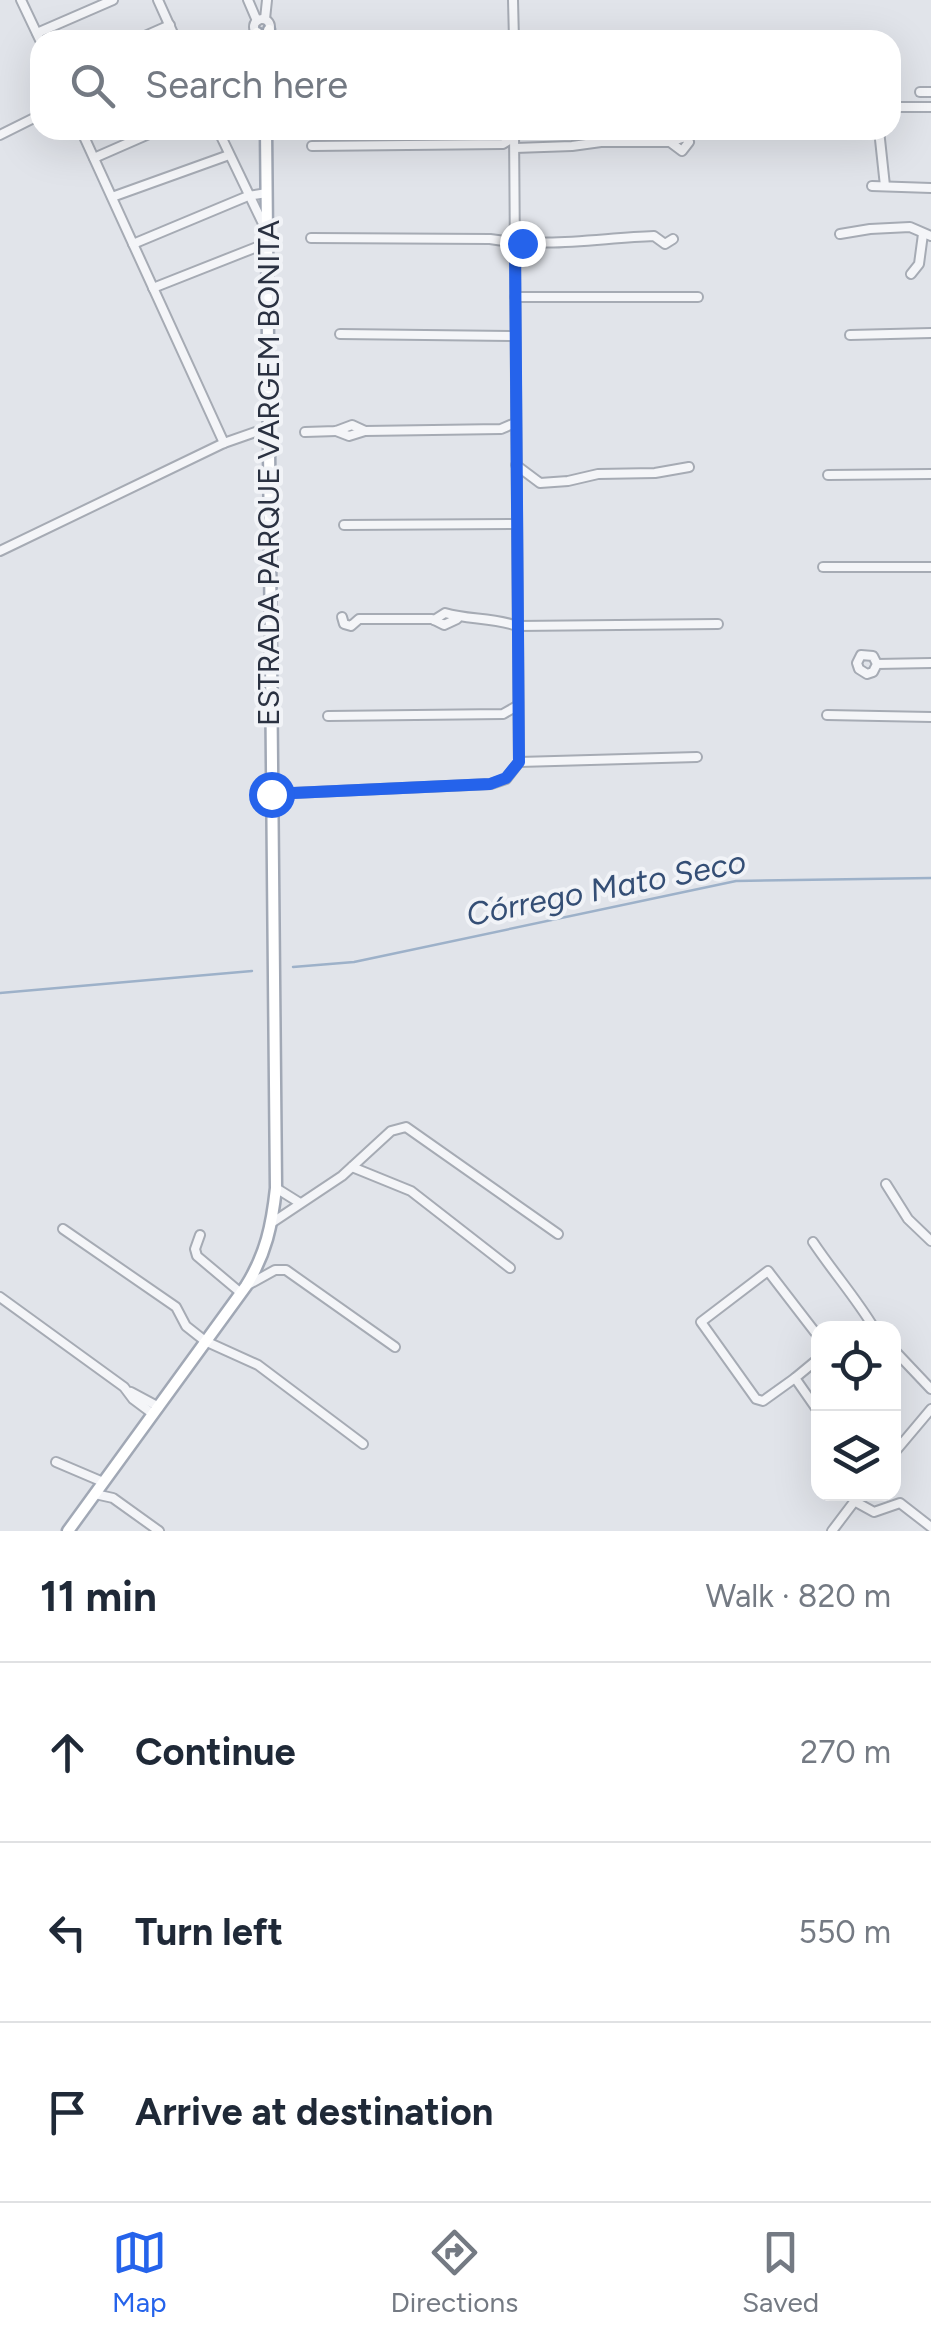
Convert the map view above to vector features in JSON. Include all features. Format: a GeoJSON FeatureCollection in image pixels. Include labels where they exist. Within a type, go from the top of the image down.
{"type":"FeatureCollection","features":[{"type":"Feature","properties":{"kind":"main road","name":"ESTRADA PARQUE VARGEM BONITA"},"geometry":{"type":"LineString","coordinates":[[68,1531],[243,1290],[264,1253],[273,1222],[276,1188],[266,140]]}},
{"type":"Feature","properties":{"kind":"street"},"geometry":{"type":"LineString","coordinates":[[21,0],[35,30]]}},
{"type":"Feature","properties":{"kind":"street"},"geometry":{"type":"LineString","coordinates":[[51,30],[114,0]]}},
{"type":"Feature","properties":{"kind":"street"},"geometry":{"type":"LineString","coordinates":[[158,0],[172,30]]}},
{"type":"Feature","properties":{"kind":"street"},"geometry":{"type":"LineString","coordinates":[[248,0],[262,30]]}},
{"type":"Feature","properties":{"kind":"street"},"geometry":{"type":"LineString","coordinates":[[262,30],[266,0]]}},
{"type":"Feature","properties":{"kind":"street"},"geometry":{"type":"LineString","coordinates":[[514,0],[514,30]]}},
{"type":"Feature","properties":{"kind":"street"},"geometry":{"type":"LineString","coordinates":[[159,30],[170,25]]}},
{"type":"Feature","properties":{"kind":"street"},"geometry":{"type":"LineString","coordinates":[[920,92],[931,92]]}},
{"type":"Feature","properties":{"kind":"street"},"geometry":{"type":"LineString","coordinates":[[901,108],[931,107]]}},
{"type":"Feature","properties":{"kind":"street"},"geometry":{"type":"LineString","coordinates":[[0,135],[30,120]]}},
{"type":"Feature","properties":{"kind":"street"},"geometry":{"type":"LineString","coordinates":[[86,140],[224,443]]}},
{"type":"Feature","properties":{"kind":"street"},"geometry":{"type":"LineString","coordinates":[[94,158],[135,140]]}},
{"type":"Feature","properties":{"kind":"street"},"geometry":{"type":"LineString","coordinates":[[153,288],[267,238],[222,140]]}},
{"type":"Feature","properties":{"kind":"street"},"geometry":{"type":"LineString","coordinates":[[503,144],[507,140]]}},
{"type":"Feature","properties":{"kind":"street"},"geometry":{"type":"LineString","coordinates":[[271,794],[490,784],[506,778],[519,762],[514,140]]}},
{"type":"Feature","properties":{"kind":"street"},"geometry":{"type":"LineString","coordinates":[[881,140],[885,186]]}},
{"type":"Feature","properties":{"kind":"street"},"geometry":{"type":"LineString","coordinates":[[312,146],[503,144],[514,151],[601,142],[670,142]]}},
{"type":"Feature","properties":{"kind":"street"},"geometry":{"type":"LineString","coordinates":[[112,197],[229,155]]}},
{"type":"Feature","properties":{"kind":"street"},"geometry":{"type":"LineString","coordinates":[[872,186],[931,188]]}},
{"type":"Feature","properties":{"kind":"street"},"geometry":{"type":"LineString","coordinates":[[133,244],[248,196],[267,193]]}},
{"type":"Feature","properties":{"kind":"street"},"geometry":{"type":"LineString","coordinates":[[840,234],[899,227],[914,228],[927,235],[911,274]]}},
{"type":"Feature","properties":{"kind":"street"},"geometry":{"type":"LineString","coordinates":[[310,238],[490,239],[515,243],[654,236]]}},
{"type":"Feature","properties":{"kind":"street"},"geometry":{"type":"LineString","coordinates":[[515,297],[698,297]]}},
{"type":"Feature","properties":{"kind":"street"},"geometry":{"type":"LineString","coordinates":[[850,335],[931,333]]}},
{"type":"Feature","properties":{"kind":"street"},"geometry":{"type":"LineString","coordinates":[[340,334],[515,336]]}},
{"type":"Feature","properties":{"kind":"street"},"geometry":{"type":"LineString","coordinates":[[304,432],[336,431],[352,425],[364,431],[501,429],[515,423]]}},
{"type":"Feature","properties":{"kind":"street"},"geometry":{"type":"LineString","coordinates":[[0,550],[224,443],[267,428]]}},
{"type":"Feature","properties":{"kind":"street"},"geometry":{"type":"LineString","coordinates":[[501,429],[516,436]]}},
{"type":"Feature","properties":{"kind":"street"},"geometry":{"type":"LineString","coordinates":[[516,465],[540,483],[689,466]]}},
{"type":"Feature","properties":{"kind":"street"},"geometry":{"type":"LineString","coordinates":[[828,474],[931,474]]}},
{"type":"Feature","properties":{"kind":"street"},"geometry":{"type":"LineString","coordinates":[[516,485],[532,478]]}},
{"type":"Feature","properties":{"kind":"street"},"geometry":{"type":"LineString","coordinates":[[344,524],[516,524]]}},
{"type":"Feature","properties":{"kind":"street"},"geometry":{"type":"LineString","coordinates":[[823,567],[931,567]]}},
{"type":"Feature","properties":{"kind":"street"},"geometry":{"type":"LineString","coordinates":[[498,619],[516,607]]}},
{"type":"Feature","properties":{"kind":"street"},"geometry":{"type":"LineString","coordinates":[[359,619],[434,620],[444,625],[456,619],[498,619],[517,626],[718,624]]}},
{"type":"Feature","properties":{"kind":"street"},"geometry":{"type":"LineString","coordinates":[[877,664],[931,663]]}},
{"type":"Feature","properties":{"kind":"street"},"geometry":{"type":"LineString","coordinates":[[504,714],[517,706]]}},
{"type":"Feature","properties":{"kind":"street"},"geometry":{"type":"LineString","coordinates":[[328,716],[504,714],[518,721]]}},
{"type":"Feature","properties":{"kind":"street"},"geometry":{"type":"LineString","coordinates":[[827,715],[931,717]]}},
{"type":"Feature","properties":{"kind":"street"},"geometry":{"type":"LineString","coordinates":[[519,762],[696,756]]}},
{"type":"Feature","properties":{"kind":"street"},"geometry":{"type":"LineString","coordinates":[[273,1222],[352,1167],[391,1131],[409,1127],[558,1234]]}},
{"type":"Feature","properties":{"kind":"street"},"geometry":{"type":"LineString","coordinates":[[352,1167],[410,1191],[510,1268]]}},
{"type":"Feature","properties":{"kind":"street"},"geometry":{"type":"LineString","coordinates":[[886,1184],[908,1219],[931,1241]]}},
{"type":"Feature","properties":{"kind":"street"},"geometry":{"type":"LineString","coordinates":[[276,1188],[300,1203]]}},
{"type":"Feature","properties":{"kind":"street"},"geometry":{"type":"LineString","coordinates":[[63,1229],[176,1307],[186,1326],[205,1342],[258,1365],[364,1444]]}},
{"type":"Feature","properties":{"kind":"street"},"geometry":{"type":"LineString","coordinates":[[200,1234],[197,1256],[243,1290],[275,1270],[286,1270],[395,1348]]}},
{"type":"Feature","properties":{"kind":"street"},"geometry":{"type":"LineString","coordinates":[[813,1242],[870,1321]]}},
{"type":"Feature","properties":{"kind":"street"},"geometry":{"type":"LineString","coordinates":[[811,1327],[768,1272],[700,1324],[758,1400],[763,1401],[811,1364]]}},
{"type":"Feature","properties":{"kind":"street"},"geometry":{"type":"LineString","coordinates":[[0,1297],[156,1411]]}},
{"type":"Feature","properties":{"kind":"street"},"geometry":{"type":"LineString","coordinates":[[901,1357],[931,1389]]}},
{"type":"Feature","properties":{"kind":"street"},"geometry":{"type":"LineString","coordinates":[[795,1378],[811,1401]]}},
{"type":"Feature","properties":{"kind":"street"},"geometry":{"type":"LineString","coordinates":[[901,1445],[931,1409]]}},
{"type":"Feature","properties":{"kind":"street"},"geometry":{"type":"LineString","coordinates":[[56,1462],[104,1481],[113,1498]]}},
{"type":"Feature","properties":{"kind":"street"},"geometry":{"type":"LineString","coordinates":[[94,1494],[113,1498],[159,1531]]}},
{"type":"Feature","properties":{"kind":"street"},"geometry":{"type":"LineString","coordinates":[[832,1531],[853,1501]]}},
{"type":"Feature","properties":{"kind":"street"},"geometry":{"type":"LineString","coordinates":[[861,1501],[874,1512],[900,1503],[931,1527]]}},
{"type":"Feature","properties":{"kind":"waterway","name":"Córrego Mato Seco"},"geometry":{"type":"LineString","coordinates":[[293,967],[354,962],[736,881],[931,878]]}},
{"type":"Feature","properties":{"kind":"waterway","name":"Córrego Mato Seco"},"geometry":{"type":"LineString","coordinates":[[0,993],[252,971]]}},
{"type":"Feature","properties":{"kind":"route"},"geometry":{"type":"LineString","coordinates":[[271,794],[490,784],[501,782],[519,762],[515,243],[522,243]]}}]}
